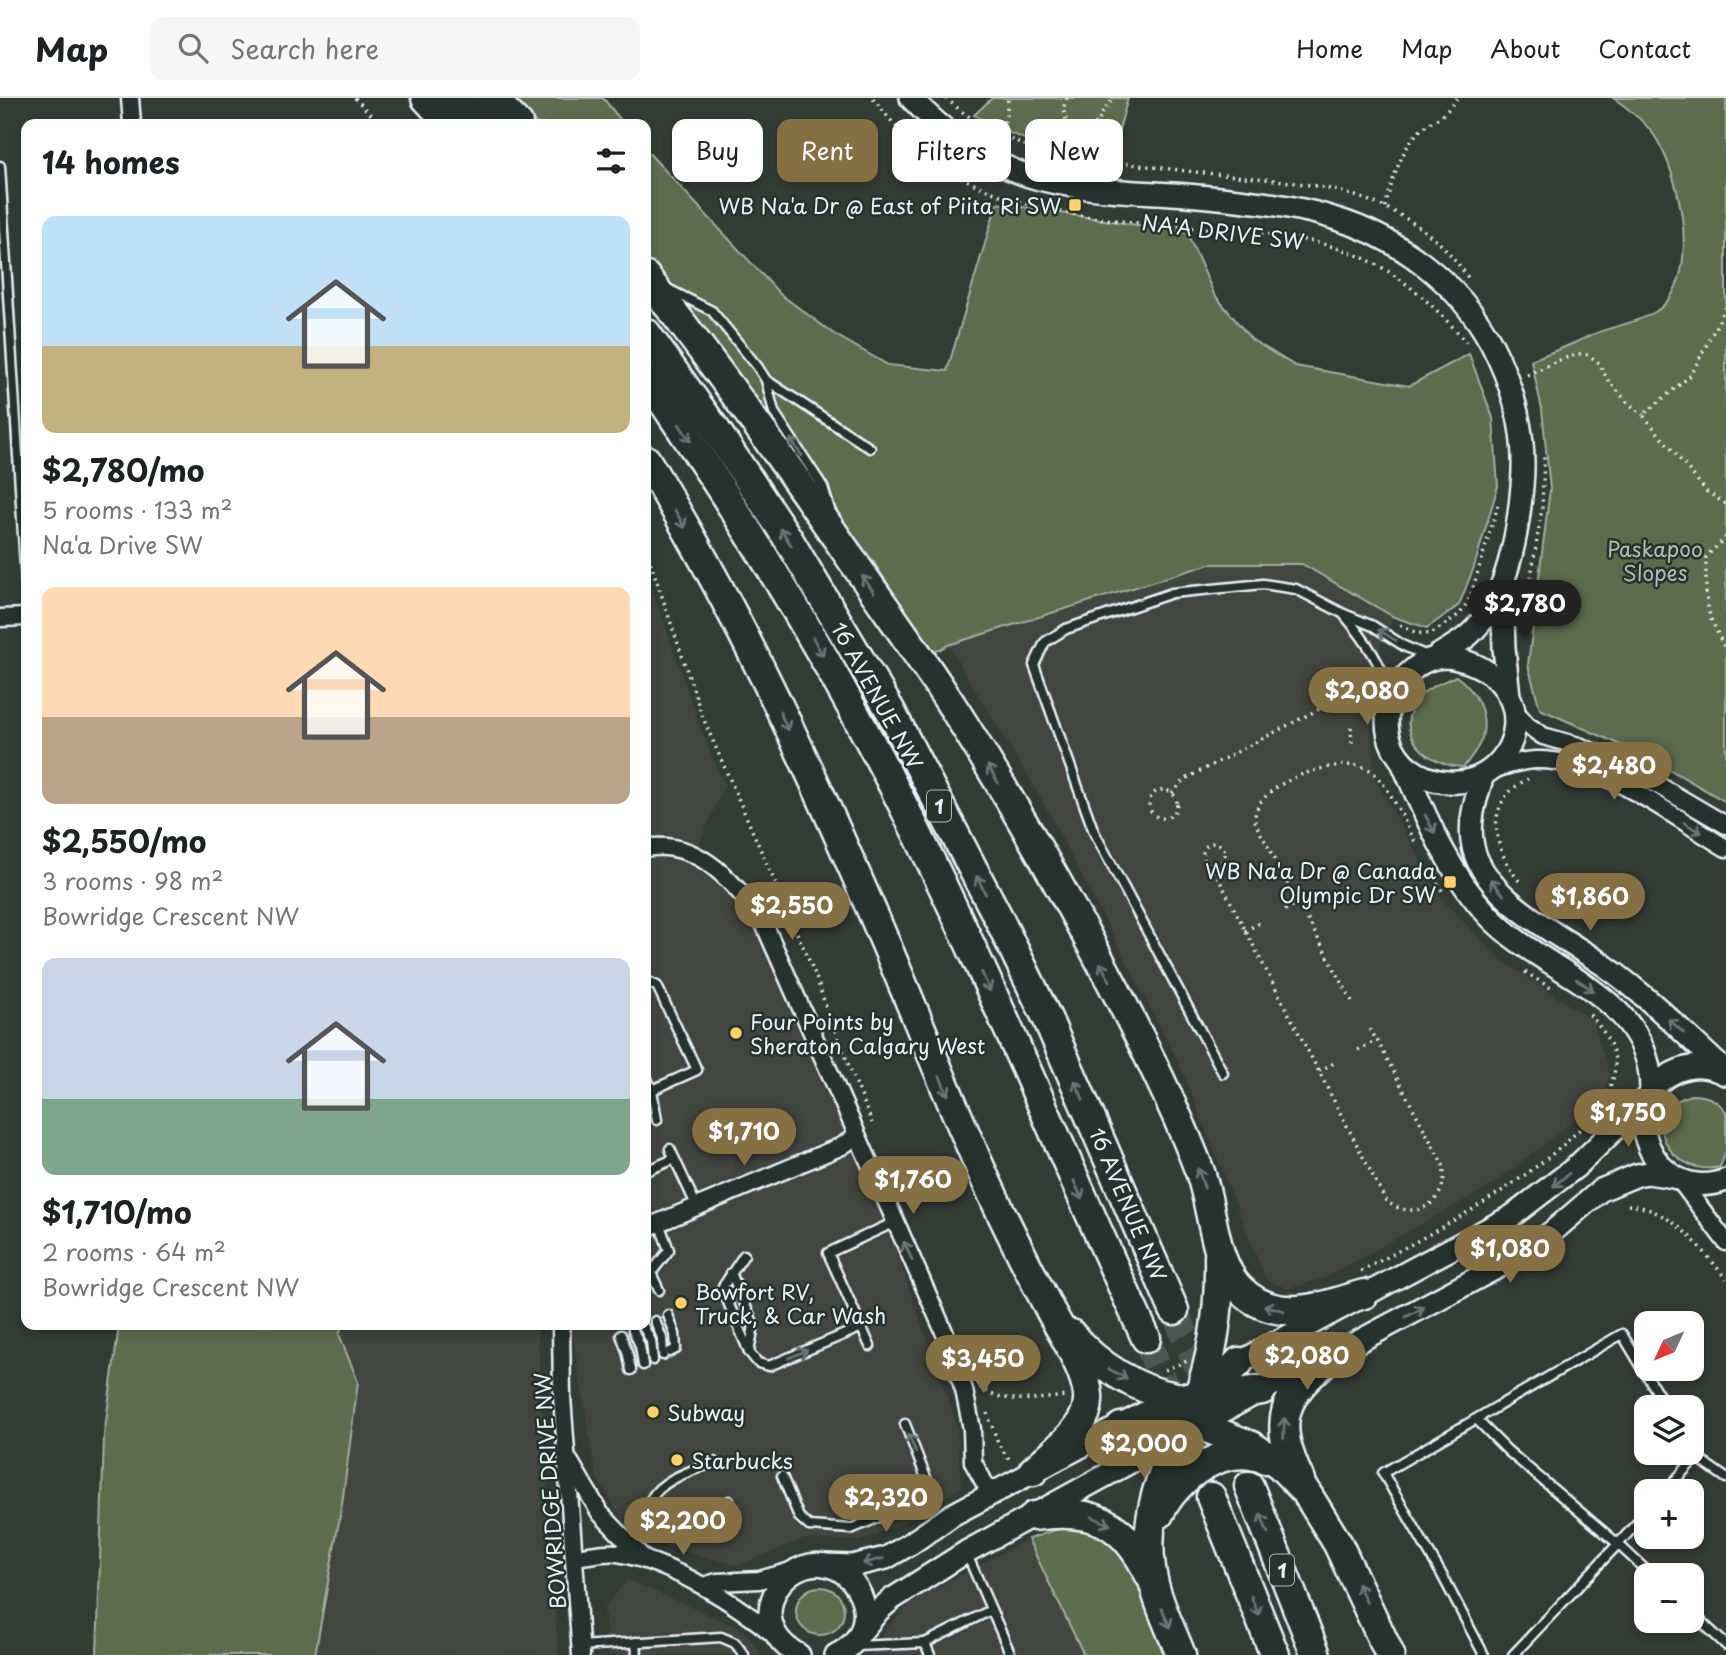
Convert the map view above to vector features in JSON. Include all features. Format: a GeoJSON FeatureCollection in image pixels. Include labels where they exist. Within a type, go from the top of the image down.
{"type":"FeatureCollection","features":[{"type":"Feature","properties":{"kind":"highway"},"geometry":{"type":"LineString","coordinates":[[407,98],[422,119]]}},
{"type":"Feature","properties":{"kind":"highway"},"geometry":{"type":"LineString","coordinates":[[426,98],[445,119]]}},
{"type":"Feature","properties":{"kind":"highway"},"geometry":{"type":"LineString","coordinates":[[458,98],[477,119]]}},
{"type":"Feature","properties":{"kind":"highway"},"geometry":{"type":"LineString","coordinates":[[492,98],[513,119]]}},
{"type":"Feature","properties":{"kind":"highway"},"geometry":{"type":"LineString","coordinates":[[651,283],[832,531],[962,722],[1030,834],[1111,982],[1179,1121],[1207,1194],[1226,1268],[1240,1289],[1273,1309],[1299,1312],[1312,1310],[1360,1284]]}},
{"type":"Feature","properties":{"kind":"highway","name":"16 AVENUE NW"},"geometry":{"type":"LineString","coordinates":[[651,340],[787,537],[890,710],[998,917],[1047,1018],[1174,1310]]}},
{"type":"Feature","properties":{"kind":"highway","name":"16 AVENUE NW"},"geometry":{"type":"LineString","coordinates":[[651,384],[714,478],[807,627],[909,816],[1146,1338]]}},
{"type":"Feature","properties":{"kind":"highway"},"geometry":{"type":"LineString","coordinates":[[651,469],[703,561],[777,705],[870,908],[959,1120],[1073,1352],[1088,1395],[1086,1409],[1062,1448],[1023,1468]]}},
{"type":"Feature","properties":{"kind":"highway"},"geometry":{"type":"LineString","coordinates":[[1154,1584],[1149,1550],[1155,1499],[1212,1352],[1220,1297],[1219,1244]]}},
{"type":"Feature","properties":{"kind":"highway"},"geometry":{"type":"LineString","coordinates":[[1040,1289],[1063,1325],[1091,1356],[1113,1372],[1189,1408],[1252,1446],[1280,1465],[1306,1492]]}},
{"type":"Feature","properties":{"kind":"highway"},"geometry":{"type":"LineString","coordinates":[[1333,1355],[1315,1370],[1295,1393],[1283,1422],[1284,1443],[1306,1492],[1338,1544],[1390,1655]]}},
{"type":"Feature","properties":{"kind":"highway"},"geometry":{"type":"LineString","coordinates":[[1189,1408],[1239,1362]]}},
{"type":"Feature","properties":{"kind":"highway"},"geometry":{"type":"LineString","coordinates":[[1121,1427],[1262,1390]]}},
{"type":"Feature","properties":{"kind":"highway"},"geometry":{"type":"LineString","coordinates":[[1150,1534],[1163,1506],[1177,1486],[1203,1466],[1231,1456],[1247,1454],[1280,1465]]}},
{"type":"Feature","properties":{"kind":"highway","name":"1"},"geometry":{"type":"LineString","coordinates":[[1249,1486],[1316,1655]]}},
{"type":"Feature","properties":{"kind":"highway","name":"1"},"geometry":{"type":"LineString","coordinates":[[1211,1497],[1275,1655]]}},
{"type":"Feature","properties":{"kind":"highway"},"geometry":{"type":"LineString","coordinates":[[1034,1516],[1072,1513],[1095,1517],[1108,1522],[1122,1535],[1138,1553],[1154,1584],[1181,1655]]}},
{"type":"Feature","properties":{"kind":"street"},"geometry":{"type":"LineString","coordinates":[[130,98],[132,119]]}},
{"type":"Feature","properties":{"kind":"street","name":"NA'A DRIVE SW"},"geometry":{"type":"LineString","coordinates":[[911,98],[934,122],[979,153],[1029,176],[1096,190],[1188,195],[1262,204],[1333,218],[1379,236],[1453,289],[1470,310],[1498,356],[1508,381],[1520,424],[1524,469],[1520,513],[1502,588],[1488,615],[1470,635],[1433,657]]}},
{"type":"Feature","properties":{"kind":"street","name":"NA'A DRIVE SW"},"geometry":{"type":"LineString","coordinates":[[1502,588],[1511,703]]}},
{"type":"Feature","properties":{"kind":"street"},"geometry":{"type":"LineString","coordinates":[[0,618],[21,617]]}},
{"type":"Feature","properties":{"kind":"street"},"geometry":{"type":"LineString","coordinates":[[1726,825],[1625,766],[1579,746],[1543,736],[1527,725],[1502,685],[1482,668],[1459,659],[1433,657],[1409,673],[1391,697],[1387,720],[1391,742],[1457,875],[1488,915],[1537,954],[1591,989],[1629,1023],[1648,1060],[1648,1095],[1644,1120],[1647,1141],[1658,1161],[1677,1180],[1726,1242]]}},
{"type":"Feature","properties":{"kind":"street"},"geometry":{"type":"LineString","coordinates":[[1511,703],[1514,728],[1508,749],[1488,773],[1472,815],[1472,843],[1483,870],[1522,912],[1555,936],[1606,966],[1726,1073]]}},
{"type":"Feature","properties":{"kind":"street"},"geometry":{"type":"LineString","coordinates":[[1402,762],[1421,775],[1443,782],[1469,781],[1517,762],[1539,760],[1577,765],[1620,784],[1726,848]]}},
{"type":"Feature","properties":{"kind":"street"},"geometry":{"type":"LineString","coordinates":[[651,847],[659,846],[695,853],[730,880],[761,917],[946,1336],[964,1390],[972,1429],[973,1462],[991,1495]]}},
{"type":"Feature","properties":{"kind":"street"},"geometry":{"type":"LineString","coordinates":[[1239,1362],[1360,1284],[1512,1216],[1576,1167],[1668,1075],[1691,1067],[1712,1068],[1726,1073]]}},
{"type":"Feature","properties":{"kind":"street"},"geometry":{"type":"LineString","coordinates":[[652,1226],[842,1146],[856,1136]]}},
{"type":"Feature","properties":{"kind":"street"},"geometry":{"type":"LineString","coordinates":[[1262,1390],[1516,1258],[1552,1232],[1590,1198],[1614,1183],[1648,1173],[1705,1185],[1726,1180]]}},
{"type":"Feature","properties":{"kind":"street","name":"BOWRIDGE DRIVE NW"},"geometry":{"type":"LineString","coordinates":[[561,1330],[562,1397],[581,1650]]}},
{"type":"Feature","properties":{"kind":"street"},"geometry":{"type":"LineString","coordinates":[[848,1647],[879,1610],[892,1599],[967,1552],[1034,1516],[1189,1408]]}},
{"type":"Feature","properties":{"kind":"street"},"geometry":{"type":"LineString","coordinates":[[704,1586],[717,1582],[759,1580],[815,1565],[852,1566],[886,1558],[952,1514],[991,1495],[1023,1468],[1121,1427]]}},
{"type":"Feature","properties":{"kind":"street"},"geometry":{"type":"LineString","coordinates":[[567,1458],[600,1513],[647,1562]]}},
{"type":"Feature","properties":{"kind":"street"},"geometry":{"type":"LineString","coordinates":[[574,1557],[616,1553],[647,1562],[704,1586],[757,1621],[789,1649]]}},
{"type":"Feature","properties":{"kind":"street"},"geometry":{"type":"LineString","coordinates":[[824,1565],[845,1574],[859,1590],[865,1612],[848,1647]]}},
{"type":"Feature","properties":{"kind":"street"},"geometry":{"type":"LineString","coordinates":[[789,1649],[773,1627],[770,1613],[777,1587],[797,1569]]}},
{"type":"Feature","properties":{"kind":"lane"},"geometry":{"type":"LineString","coordinates":[[0,166],[21,504]]}},
{"type":"Feature","properties":{"kind":"lane"},"geometry":{"type":"LineString","coordinates":[[651,279],[712,311],[723,321],[766,380],[870,447]]}},
{"type":"Feature","properties":{"kind":"lane"},"geometry":{"type":"LineString","coordinates":[[766,380],[774,412],[782,428],[823,487],[830,504],[832,531]]}},
{"type":"Feature","properties":{"kind":"lane"},"geometry":{"type":"LineString","coordinates":[[1223,1073],[1094,832],[1034,665],[1045,642],[1066,629],[1172,593],[1263,584],[1296,589],[1343,614],[1373,626],[1404,646],[1433,657]]}},
{"type":"Feature","properties":{"kind":"lane"},"geometry":{"type":"LineString","coordinates":[[1343,614],[1365,639],[1384,673],[1391,697]]}},
{"type":"Feature","properties":{"kind":"lane"},"geometry":{"type":"LineString","coordinates":[[651,983],[657,986],[697,1070],[652,1090],[657,1120]]}},
{"type":"Feature","properties":{"kind":"lane"},"geometry":{"type":"LineString","coordinates":[[670,1149],[697,1207]]}},
{"type":"Feature","properties":{"kind":"lane"},"geometry":{"type":"LineString","coordinates":[[651,1169],[674,1159]]}},
{"type":"Feature","properties":{"kind":"lane"},"geometry":{"type":"LineString","coordinates":[[870,1346],[828,1253],[895,1222]]}},
{"type":"Feature","properties":{"kind":"lane"},"geometry":{"type":"LineString","coordinates":[[651,1271],[669,1250],[652,1226]]}},
{"type":"Feature","properties":{"kind":"lane"},"geometry":{"type":"LineString","coordinates":[[744,1255],[722,1288],[749,1352],[758,1363],[769,1366],[862,1327]]}},
{"type":"Feature","properties":{"kind":"lane"},"geometry":{"type":"LineString","coordinates":[[731,1273],[754,1325],[749,1352]]}},
{"type":"Feature","properties":{"kind":"lane"},"geometry":{"type":"LineString","coordinates":[[651,1279],[659,1290]]}},
{"type":"Feature","properties":{"kind":"lane"},"geometry":{"type":"LineString","coordinates":[[655,1321],[667,1354],[676,1349],[675,1334],[668,1315]]}},
{"type":"Feature","properties":{"kind":"lane"},"geometry":{"type":"LineString","coordinates":[[633,1330],[640,1346],[643,1365]]}},
{"type":"Feature","properties":{"kind":"lane"},"geometry":{"type":"LineString","coordinates":[[645,1330],[651,1342],[653,1360]]}},
{"type":"Feature","properties":{"kind":"lane"},"geometry":{"type":"LineString","coordinates":[[1484,1655],[1383,1473],[1622,1334],[1659,1395]]}},
{"type":"Feature","properties":{"kind":"lane"},"geometry":{"type":"LineString","coordinates":[[621,1335],[631,1370]]}},
{"type":"Feature","properties":{"kind":"lane"},"geometry":{"type":"LineString","coordinates":[[1477,1420],[1508,1451],[1638,1563]]}},
{"type":"Feature","properties":{"kind":"lane"},"geometry":{"type":"LineString","coordinates":[[782,1476],[799,1517],[809,1526],[851,1529],[926,1497],[930,1488],[905,1424]]}},
{"type":"Feature","properties":{"kind":"lane"},"geometry":{"type":"LineString","coordinates":[[713,1462],[657,1489],[652,1499],[654,1510],[660,1520],[671,1524],[683,1522],[729,1501]]}},
{"type":"Feature","properties":{"kind":"lane"},"geometry":{"type":"LineString","coordinates":[[1704,1462],[1726,1478]]}},
{"type":"Feature","properties":{"kind":"lane"},"geometry":{"type":"LineString","coordinates":[[1675,1479],[1686,1465]]}},
{"type":"Feature","properties":{"kind":"lane"},"geometry":{"type":"LineString","coordinates":[[1513,1655],[1634,1527]]}},
{"type":"Feature","properties":{"kind":"lane"},"geometry":{"type":"LineString","coordinates":[[967,1552],[1011,1655]]}},
{"type":"Feature","properties":{"kind":"lane"},"geometry":{"type":"LineString","coordinates":[[848,1647],[925,1643],[991,1610]]}},
{"type":"Feature","properties":{"kind":"lane"},"geometry":{"type":"LineString","coordinates":[[1704,1624],[1726,1645]]}},
{"type":"Feature","properties":{"kind":"lane"},"geometry":{"type":"LineString","coordinates":[[581,1650],[636,1642],[721,1637],[735,1643],[744,1655]]}},
{"type":"Feature","properties":{"kind":"lane"},"geometry":{"type":"LineString","coordinates":[[636,1642],[637,1655]]}},
{"type":"Feature","properties":{"kind":"lane"},"geometry":{"type":"LineString","coordinates":[[925,1643],[930,1655]]}},
{"type":"Feature","properties":{"kind":"path"},"geometry":{"type":"LineString","coordinates":[[355,98],[375,119]]}},
{"type":"Feature","properties":{"kind":"path","name":"NA'A DRIVE SW"},"geometry":{"type":"LineString","coordinates":[[873,98],[902,132],[923,151],[946,168],[993,194],[1044,210],[1269,234],[1315,242],[1348,252],[1380,267],[1418,295],[1467,343]]}},
{"type":"Feature","properties":{"kind":"path"},"geometry":{"type":"LineString","coordinates":[[946,98],[976,119]]}},
{"type":"Feature","properties":{"kind":"path"},"geometry":{"type":"LineString","coordinates":[[1006,119],[1008,98]]}},
{"type":"Feature","properties":{"kind":"path"},"geometry":{"type":"LineString","coordinates":[[1066,119],[1063,109],[1067,98]]}},
{"type":"Feature","properties":{"kind":"path"},"geometry":{"type":"LineString","coordinates":[[1100,119],[1114,98]]}},
{"type":"Feature","properties":{"kind":"path"},"geometry":{"type":"LineString","coordinates":[[1385,207],[1394,174],[1408,149],[1423,128],[1442,117],[1457,98]]}},
{"type":"Feature","properties":{"kind":"path"},"geometry":{"type":"LineString","coordinates":[[1123,163],[1300,182],[1340,190],[1385,207],[1422,229],[1441,244],[1474,284]]}},
{"type":"Feature","properties":{"kind":"path"},"geometry":{"type":"LineString","coordinates":[[1643,415],[1691,375],[1726,307]]}},
{"type":"Feature","properties":{"kind":"path"},"geometry":{"type":"LineString","coordinates":[[1530,384],[1527,375],[1562,359],[1580,354],[1589,355],[1600,363],[1607,379],[1643,415],[1707,492],[1726,504]]}},
{"type":"Feature","properties":{"kind":"path"},"geometry":{"type":"LineString","coordinates":[[1524,622],[1542,509],[1544,451]]}},
{"type":"Feature","properties":{"kind":"path"},"geometry":{"type":"LineString","coordinates":[[1400,625],[1418,633],[1431,634],[1460,614],[1471,598],[1500,500]]}},
{"type":"Feature","properties":{"kind":"path"},"geometry":{"type":"LineString","coordinates":[[1726,537],[1706,557],[1706,596],[1710,617],[1726,651]]}},
{"type":"Feature","properties":{"kind":"path"},"geometry":{"type":"LineString","coordinates":[[651,564],[703,718],[815,974],[873,1126]]}},
{"type":"Feature","properties":{"kind":"path"},"geometry":{"type":"LineString","coordinates":[[1172,793],[1187,778],[1325,706],[1339,706]]}},
{"type":"Feature","properties":{"kind":"path"},"geometry":{"type":"LineString","coordinates":[[1351,727],[1352,743]]}},
{"type":"Feature","properties":{"kind":"path"},"geometry":{"type":"LineString","coordinates":[[1352,1001],[1254,820],[1257,808],[1270,792],[1306,772],[1322,767],[1358,766],[1370,770],[1386,789]]}},
{"type":"Feature","properties":{"kind":"path"},"geometry":{"type":"LineString","coordinates":[[1522,884],[1506,864],[1497,839],[1496,823],[1505,795],[1527,779],[1540,776]]}},
{"type":"Feature","properties":{"kind":"path"},"geometry":{"type":"LineString","coordinates":[[1160,790],[1172,793],[1177,802],[1174,813],[1163,818],[1151,813],[1148,806],[1154,793],[1160,790]]}},
{"type":"Feature","properties":{"kind":"path"},"geometry":{"type":"LineString","coordinates":[[1211,864],[1218,864],[1224,857],[1222,848],[1214,843],[1203,851],[1205,861],[1211,864],[1386,1201],[1403,1210],[1422,1209],[1436,1199],[1444,1183],[1443,1165],[1367,1026]]}},
{"type":"Feature","properties":{"kind":"path"},"geometry":{"type":"LineString","coordinates":[[1285,910],[1298,903]]}},
{"type":"Feature","properties":{"kind":"path"},"geometry":{"type":"LineString","coordinates":[[1245,931],[1263,922]]}},
{"type":"Feature","properties":{"kind":"path"},"geometry":{"type":"LineString","coordinates":[[1358,1050],[1377,1040]]}},
{"type":"Feature","properties":{"kind":"path"},"geometry":{"type":"LineString","coordinates":[[1319,1072],[1336,1062]]}},
{"type":"Feature","properties":{"kind":"path"},"geometry":{"type":"LineString","coordinates":[[1360,1284],[1516,1182],[1590,1120],[1606,1097],[1610,1086]]}},
{"type":"Feature","properties":{"kind":"path"},"geometry":{"type":"LineString","coordinates":[[1628,1205],[1641,1206],[1660,1213],[1682,1229],[1726,1279]]}},
{"type":"Feature","properties":{"kind":"path"},"geometry":{"type":"LineString","coordinates":[[1157,1374],[1189,1408]]}},
{"type":"Feature","properties":{"kind":"path"},"geometry":{"type":"LineString","coordinates":[[982,1397],[979,1386],[989,1393],[1014,1399],[1075,1396]]}},
{"type":"Feature","properties":{"kind":"path"},"geometry":{"type":"LineString","coordinates":[[986,1409],[999,1445],[1023,1468]]}},
{"type":"Feature","properties":{"kind":"shaded area"},"geometry":{"type":"Polygon","coordinates":[[[1210,564],[1302,564],[1394,617],[1366,677],[1375,779],[1442,899],[1500,959],[1593,1021],[1610,1075],[1598,1102],[1492,1185],[1325,1278],[1288,1289],[1266,1280],[1179,1063],[1041,798],[948,645],[1210,564]]]}},
{"type":"Feature","properties":{"kind":"shaded area"},"geometry":{"type":"Polygon","coordinates":[[[651,585],[705,740],[725,785],[695,853],[761,917],[856,1136],[957,1425],[961,1487],[913,1519],[860,1541],[803,1539],[739,1565],[669,1548],[625,1523],[596,1477],[572,1330],[651,1330],[651,585]]]}},
{"type":"Feature","properties":{"kind":"shaded area"},"geometry":{"type":"Polygon","coordinates":[[[341,1330],[537,1330],[558,1655],[315,1655],[342,1504],[357,1382],[339,1334],[341,1330]]]}},
{"type":"Feature","properties":{"kind":"shaded area"},"geometry":{"type":"Polygon","coordinates":[[[1028,1539],[1084,1655],[870,1655],[887,1627],[912,1601],[1028,1539]]]}},
{"type":"Feature","properties":{"kind":"shaded area"},"geometry":{"type":"Polygon","coordinates":[[[628,1580],[744,1630],[762,1655],[608,1655],[604,1607],[628,1580]]]}},
{"type":"Feature","properties":{"kind":"green space"},"geometry":{"type":"Polygon","coordinates":[[[513,98],[603,98],[620,119],[532,119],[513,98]]]}},
{"type":"Feature","properties":{"kind":"green space"},"geometry":{"type":"Polygon","coordinates":[[[992,98],[1128,98],[1122,119],[1025,119],[1025,138],[1011,133],[1011,119],[982,119],[974,115],[992,98]]]}},
{"type":"Feature","properties":{"kind":"green space","name":"Paskapoo Slopes"},"geometry":{"type":"Polygon","coordinates":[[[1613,98],[1726,98],[1726,802],[1648,757],[1540,709],[1528,665],[1550,489],[1542,409],[1531,360],[1655,312],[1670,298],[1679,279],[1683,257],[1681,209],[1669,165],[1652,133],[1613,98]]]}},
{"type":"Feature","properties":{"kind":"green space"},"geometry":{"type":"Polygon","coordinates":[[[651,155],[672,178],[672,182],[676,182],[780,294],[834,334],[888,365],[947,371],[997,203],[1187,233],[1214,294],[1251,339],[1295,366],[1409,386],[1469,354],[1493,418],[1498,486],[1474,567],[1459,605],[1427,628],[1394,617],[1302,564],[1210,564],[948,645],[933,653],[871,558],[651,272],[651,155]]]}},
{"type":"Feature","properties":{"kind":"green space"},"geometry":{"type":"Polygon","coordinates":[[[1456,676],[1474,695],[1484,720],[1481,742],[1464,767],[1439,761],[1427,754],[1411,735],[1409,724],[1411,711],[1418,698],[1431,688],[1456,676]]]}},
{"type":"Feature","properties":{"kind":"green space"},"geometry":{"type":"Polygon","coordinates":[[[1691,1095],[1711,1099],[1726,1112],[1726,1151],[1720,1167],[1702,1168],[1686,1163],[1674,1154],[1665,1142],[1662,1128],[1664,1115],[1674,1103],[1691,1095]]]}},
{"type":"Feature","properties":{"kind":"green space"},"geometry":{"type":"Polygon","coordinates":[[[118,1330],[341,1330],[339,1334],[358,1382],[342,1504],[315,1655],[97,1655],[104,1436],[118,1330]]]}},
{"type":"Feature","properties":{"kind":"green space"},"geometry":{"type":"Polygon","coordinates":[[[1091,1526],[1135,1559],[1173,1655],[1084,1655],[1028,1539],[1064,1527],[1091,1526]]]}},
{"type":"Feature","properties":{"kind":"green space"},"geometry":{"type":"Polygon","coordinates":[[[820,1587],[837,1594],[844,1611],[837,1628],[820,1635],[803,1628],[796,1611],[803,1594],[820,1587]]]}},
{"type":"Feature","properties":{"kind":"tunnel"},"geometry":{"type":"LineString","coordinates":[[1174,1310],[1210,1393]]}},
{"type":"Feature","properties":{"kind":"tunnel"},"geometry":{"type":"LineString","coordinates":[[1146,1338],[1211,1497]]}},
{"type":"Feature","properties":{"kind":"place","name":"WB Na'a Dr @ East of Piita Ri SW"},"geometry":{"type":"Point","coordinates":[1075,205]}},
{"type":"Feature","properties":{"kind":"place","name":"WB Na'a Dr @ Canada Olympic Dr SW"},"geometry":{"type":"Point","coordinates":[1450,882]}},
{"type":"Feature","properties":{"kind":"place","name":"Four Points by Sheraton Calgary West"},"geometry":{"type":"Point","coordinates":[736,1033]}},
{"type":"Feature","properties":{"kind":"place","name":"Bowfort RV, Truck, & Car Wash"},"geometry":{"type":"Point","coordinates":[681,1303]}},
{"type":"Feature","properties":{"kind":"place","name":"Subway"},"geometry":{"type":"Point","coordinates":[653,1412]}},
{"type":"Feature","properties":{"kind":"place","name":"Starbucks"},"geometry":{"type":"Point","coordinates":[677,1460]}}]}
